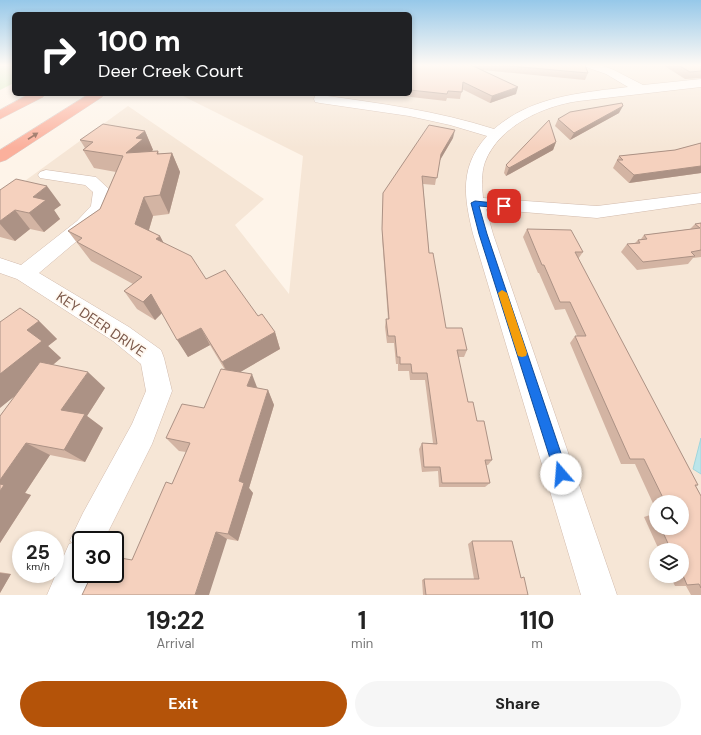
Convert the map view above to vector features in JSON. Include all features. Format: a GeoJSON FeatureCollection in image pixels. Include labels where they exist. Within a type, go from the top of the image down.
{"type":"FeatureCollection","features":[{"type":"Feature","properties":{"kind":"highway"},"geometry":{"type":"LineString","coordinates":[[0,115],[35,96]]}},
{"type":"Feature","properties":{"kind":"highway"},"geometry":{"type":"LineString","coordinates":[[0,157],[95,96]]}},
{"type":"Feature","properties":{"kind":"street"},"geometry":{"type":"LineString","coordinates":[[599,595],[483,234],[475,203],[474,182],[477,163],[486,146],[497,134],[520,117],[542,106],[574,98],[612,93]]}},
{"type":"Feature","properties":{"kind":"street"},"geometry":{"type":"LineString","coordinates":[[320,99],[398,109],[434,116],[497,134]]}},
{"type":"Feature","properties":{"kind":"street"},"geometry":{"type":"LineString","coordinates":[[24,274],[84,224],[100,207],[102,191],[90,181],[46,175]]}},
{"type":"Feature","properties":{"kind":"street"},"geometry":{"type":"LineString","coordinates":[[475,203],[597,212],[701,198]]}},
{"type":"Feature","properties":{"kind":"street","name":"KEY DEER DRIVE"},"geometry":{"type":"LineString","coordinates":[[0,265],[24,274],[121,334],[152,358],[159,391],[142,434],[91,531]]}},
{"type":"Feature","properties":{"kind":"street"},"geometry":{"type":"LineString","coordinates":[[65,595],[72,578]]}},
{"type":"Feature","properties":{"kind":"shaded area"},"geometry":{"type":"Polygon","coordinates":[[[412,93],[701,93],[701,595],[0,595],[0,199],[128,106],[264,199],[235,225],[289,294],[303,156],[183,96],[412,96],[412,93]]]}},
{"type":"Feature","properties":{"kind":"water"},"geometry":{"type":"Polygon","coordinates":[[[701,438],[701,474],[693,469],[701,438]]]}},
{"type":"Feature","properties":{"kind":"building"},"geometry":{"type":"Polygon","coordinates":[[[485,93],[501,93],[492,96],[485,93]]]}},
{"type":"Feature","properties":{"kind":"building"},"geometry":{"type":"Polygon","coordinates":[[[622,103],[623,106],[574,133],[558,119],[570,112],[622,103]]]}},
{"type":"Feature","properties":{"kind":"building"},"geometry":{"type":"Polygon","coordinates":[[[549,120],[556,142],[509,168],[506,165],[549,120]]]}},
{"type":"Feature","properties":{"kind":"building"},"geometry":{"type":"Polygon","coordinates":[[[103,124],[145,131],[136,138],[143,139],[126,153],[158,151],[157,154],[172,153],[160,195],[144,197],[135,224],[160,236],[156,239],[191,256],[206,279],[225,270],[258,316],[262,314],[275,332],[222,362],[201,328],[177,340],[151,294],[143,302],[124,291],[142,277],[77,242],[82,238],[68,231],[100,209],[123,156],[83,150],[93,142],[80,140],[103,124]]]}},
{"type":"Feature","properties":{"kind":"building"},"geometry":{"type":"Polygon","coordinates":[[[429,125],[455,130],[441,154],[437,178],[422,176],[429,253],[433,253],[446,328],[462,328],[467,350],[457,350],[468,402],[473,402],[477,421],[484,421],[492,460],[485,460],[490,483],[442,483],[440,467],[424,467],[422,443],[437,444],[427,373],[412,373],[411,364],[400,364],[400,357],[397,357],[395,336],[388,336],[386,319],[389,319],[382,229],[383,193],[429,125]]]}},
{"type":"Feature","properties":{"kind":"building"},"geometry":{"type":"Polygon","coordinates":[[[701,143],[701,166],[634,175],[617,160],[623,160],[619,156],[675,150],[701,143]]]}},
{"type":"Feature","properties":{"kind":"building"},"geometry":{"type":"Polygon","coordinates":[[[16,179],[47,186],[33,197],[46,200],[29,213],[15,210],[0,221],[0,190],[16,179]]]}},
{"type":"Feature","properties":{"kind":"building"},"geometry":{"type":"Polygon","coordinates":[[[701,223],[701,250],[691,252],[695,256],[643,262],[627,244],[640,243],[638,240],[647,239],[644,235],[700,228],[695,224],[701,223]]]}},
{"type":"Feature","properties":{"kind":"building"},"geometry":{"type":"Polygon","coordinates":[[[527,229],[571,230],[583,252],[575,252],[698,485],[695,485],[701,496],[701,588],[699,584],[687,585],[686,583],[689,583],[689,543],[668,543],[664,535],[689,535],[689,495],[662,495],[644,459],[630,459],[575,336],[586,336],[570,302],[560,302],[544,265],[542,265],[527,229]]]}},
{"type":"Feature","properties":{"kind":"building"},"geometry":{"type":"Polygon","coordinates":[[[20,308],[39,321],[27,330],[42,341],[0,374],[0,322],[20,308]]]}},
{"type":"Feature","properties":{"kind":"building"},"geometry":{"type":"Polygon","coordinates":[[[40,362],[88,372],[61,410],[85,414],[64,450],[26,443],[0,480],[0,416],[40,362]]]}},
{"type":"Feature","properties":{"kind":"building"},"geometry":{"type":"Polygon","coordinates":[[[221,369],[252,374],[247,386],[268,390],[239,481],[244,483],[228,534],[216,532],[195,595],[82,595],[88,583],[124,583],[124,559],[132,560],[166,482],[172,484],[190,443],[166,438],[182,404],[204,408],[221,369]]]}},
{"type":"Feature","properties":{"kind":"building"},"geometry":{"type":"Polygon","coordinates":[[[0,484],[4,485],[0,491],[0,484]]]}},
{"type":"Feature","properties":{"kind":"building"},"geometry":{"type":"Polygon","coordinates":[[[472,541],[512,541],[521,578],[524,577],[528,595],[426,595],[424,579],[479,579],[472,541]]]}},
{"type":"Feature","properties":{"kind":"slow traffic"},"geometry":{"type":"LineString","coordinates":[[502,293],[522,353]]}},
{"type":"Feature","properties":{"kind":"route"},"geometry":{"type":"LineString","coordinates":[[504,206],[475,203],[483,234],[561,474]]}}]}
